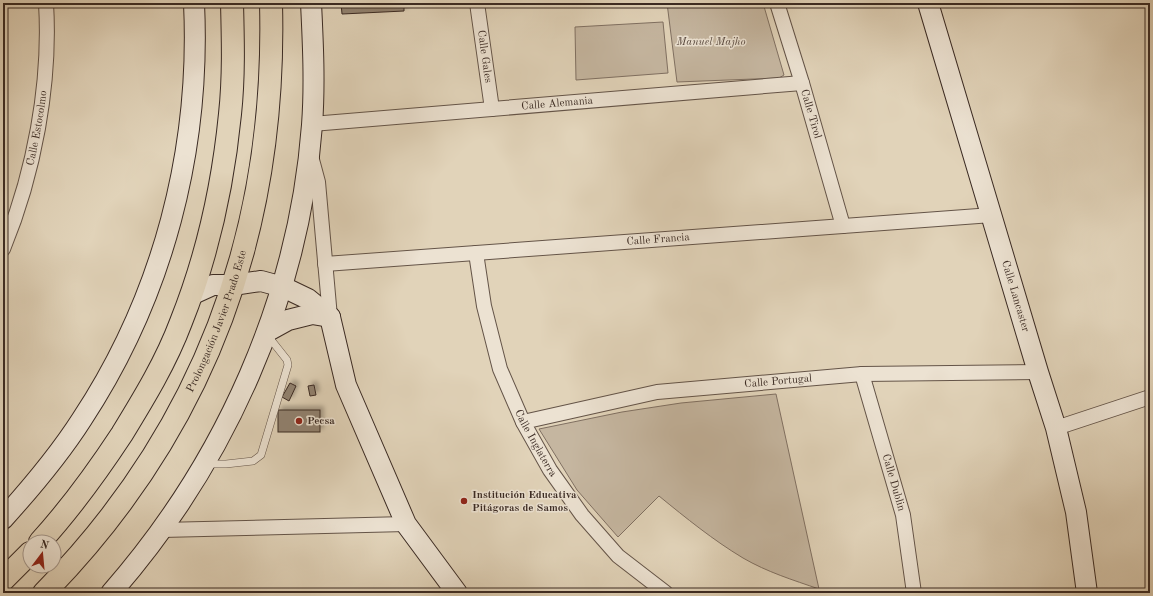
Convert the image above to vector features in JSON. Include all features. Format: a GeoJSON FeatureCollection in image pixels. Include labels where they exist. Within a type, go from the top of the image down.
{"type":"FeatureCollection","features":[{"type":"Feature","properties":{"kind":"main road"},"geometry":{"type":"LineString","coordinates":[[47,534],[79,495],[104,461],[149,389],[181,323],[191,295],[217,199],[226,152],[233,76],[232,3]]}},
{"type":"Feature","properties":{"kind":"main road","name":"Prolongación Javier Prado Este"},"geometry":{"type":"LineString","coordinates":[[44,593],[84,550],[142,475],[186,399],[221,322],[233,285],[253,211],[262,165],[270,82],[270,3]]}},
{"type":"Feature","properties":{"kind":"main road"},"geometry":{"type":"LineString","coordinates":[[3,580],[22,561]]}},
{"type":"Feature","properties":{"kind":"street","name":"Calle Estocolmo"},"geometry":{"type":"LineString","coordinates":[[3,248],[21,198],[37,126],[45,69],[46,3]]}},
{"type":"Feature","properties":{"kind":"street"},"geometry":{"type":"LineString","coordinates":[[3,518],[28,492],[82,419],[127,340],[157,269],[177,198],[192,112],[195,67],[194,3]]}},
{"type":"Feature","properties":{"kind":"street"},"geometry":{"type":"LineString","coordinates":[[111,593],[130,572],[162,530],[205,464],[244,389],[267,333],[283,286],[299,220],[310,150],[312,124],[313,44],[311,3]]}},
{"type":"Feature","properties":{"kind":"street","name":"Calle Gales"},"geometry":{"type":"LineString","coordinates":[[478,3],[492,109]]}},
{"type":"Feature","properties":{"kind":"street","name":"Calle Tirol"},"geometry":{"type":"LineString","coordinates":[[777,3],[802,83],[843,226]]}},
{"type":"Feature","properties":{"kind":"street","name":"Calle Lancaster"},"geometry":{"type":"LineString","coordinates":[[928,3],[1056,428],[1076,512],[1087,593]]}},
{"type":"Feature","properties":{"kind":"street","name":"Calle Alemania"},"geometry":{"type":"LineString","coordinates":[[312,124],[802,83]]}},
{"type":"Feature","properties":{"kind":"street"},"geometry":{"type":"LineString","coordinates":[[310,150],[318,182],[330,317],[346,385],[406,524],[457,593]]}},
{"type":"Feature","properties":{"kind":"street","name":"Calle Francia"},"geometry":{"type":"LineString","coordinates":[[325,264],[992,215]]}},
{"type":"Feature","properties":{"kind":"street","name":"Calle Inglaterra"},"geometry":{"type":"LineString","coordinates":[[476,253],[484,306],[500,369],[523,422],[550,470],[582,515],[618,556],[666,593]]}},
{"type":"Feature","properties":{"kind":"street"},"geometry":{"type":"LineString","coordinates":[[191,295],[213,285],[233,285],[261,281],[283,286],[308,299],[330,317]]}},
{"type":"Feature","properties":{"kind":"street"},"geometry":{"type":"LineString","coordinates":[[267,333],[288,320],[312,314],[330,317]]}},
{"type":"Feature","properties":{"kind":"street","name":"Calle Portugal"},"geometry":{"type":"LineString","coordinates":[[523,422],[657,392],[862,374],[1038,372]]}},
{"type":"Feature","properties":{"kind":"street","name":"Calle Dublin"},"geometry":{"type":"LineString","coordinates":[[862,374],[903,515],[914,593]]}},
{"type":"Feature","properties":{"kind":"street"},"geometry":{"type":"LineString","coordinates":[[1056,428],[1150,397]]}},
{"type":"Feature","properties":{"kind":"street"},"geometry":{"type":"LineString","coordinates":[[162,530],[406,524]]}},
{"type":"Feature","properties":{"kind":"lane"},"geometry":{"type":"LineString","coordinates":[[205,464],[226,464],[253,461],[261,455],[288,365],[287,360],[267,333]]}},
{"type":"Feature","properties":{"kind":"green space","name":"Manuel Majho"},"geometry":{"type":"Polygon","coordinates":[[[667,3],[763,3],[784,75],[779,78],[677,82],[667,3]]]}},
{"type":"Feature","properties":{"kind":"green space"},"geometry":{"type":"Polygon","coordinates":[[[663,22],[668,73],[576,80],[575,27],[663,22]]]}},
{"type":"Feature","properties":{"kind":"green space"},"geometry":{"type":"Polygon","coordinates":[[[776,394],[819,589],[771,572],[743,558],[710,536],[659,496],[618,537],[577,490],[539,429],[622,412],[681,403],[776,394]]]}},
{"type":"Feature","properties":{"kind":"building"},"geometry":{"type":"Polygon","coordinates":[[[341,3],[404,3],[404,11],[342,14],[341,3]]]}},
{"type":"Feature","properties":{"kind":"building","name":"Pecsa"},"geometry":{"type":"Polygon","coordinates":[[[290,383],[296,386],[289,401],[282,397],[290,383]]]}},
{"type":"Feature","properties":{"kind":"building","name":"Pecsa"},"geometry":{"type":"Polygon","coordinates":[[[314,385],[316,395],[310,396],[308,386],[314,385]]]}},
{"type":"Feature","properties":{"kind":"building","name":"Pecsa"},"geometry":{"type":"Polygon","coordinates":[[[278,410],[320,410],[320,432],[278,432],[278,410]]]}},
{"type":"Feature","properties":{"kind":"place","name":"Pecsa"},"geometry":{"type":"Point","coordinates":[299,421]}},
{"type":"Feature","properties":{"kind":"place","name":"Institución Educativa Pitágoras de Samos"},"geometry":{"type":"Point","coordinates":[464,501]}}]}
